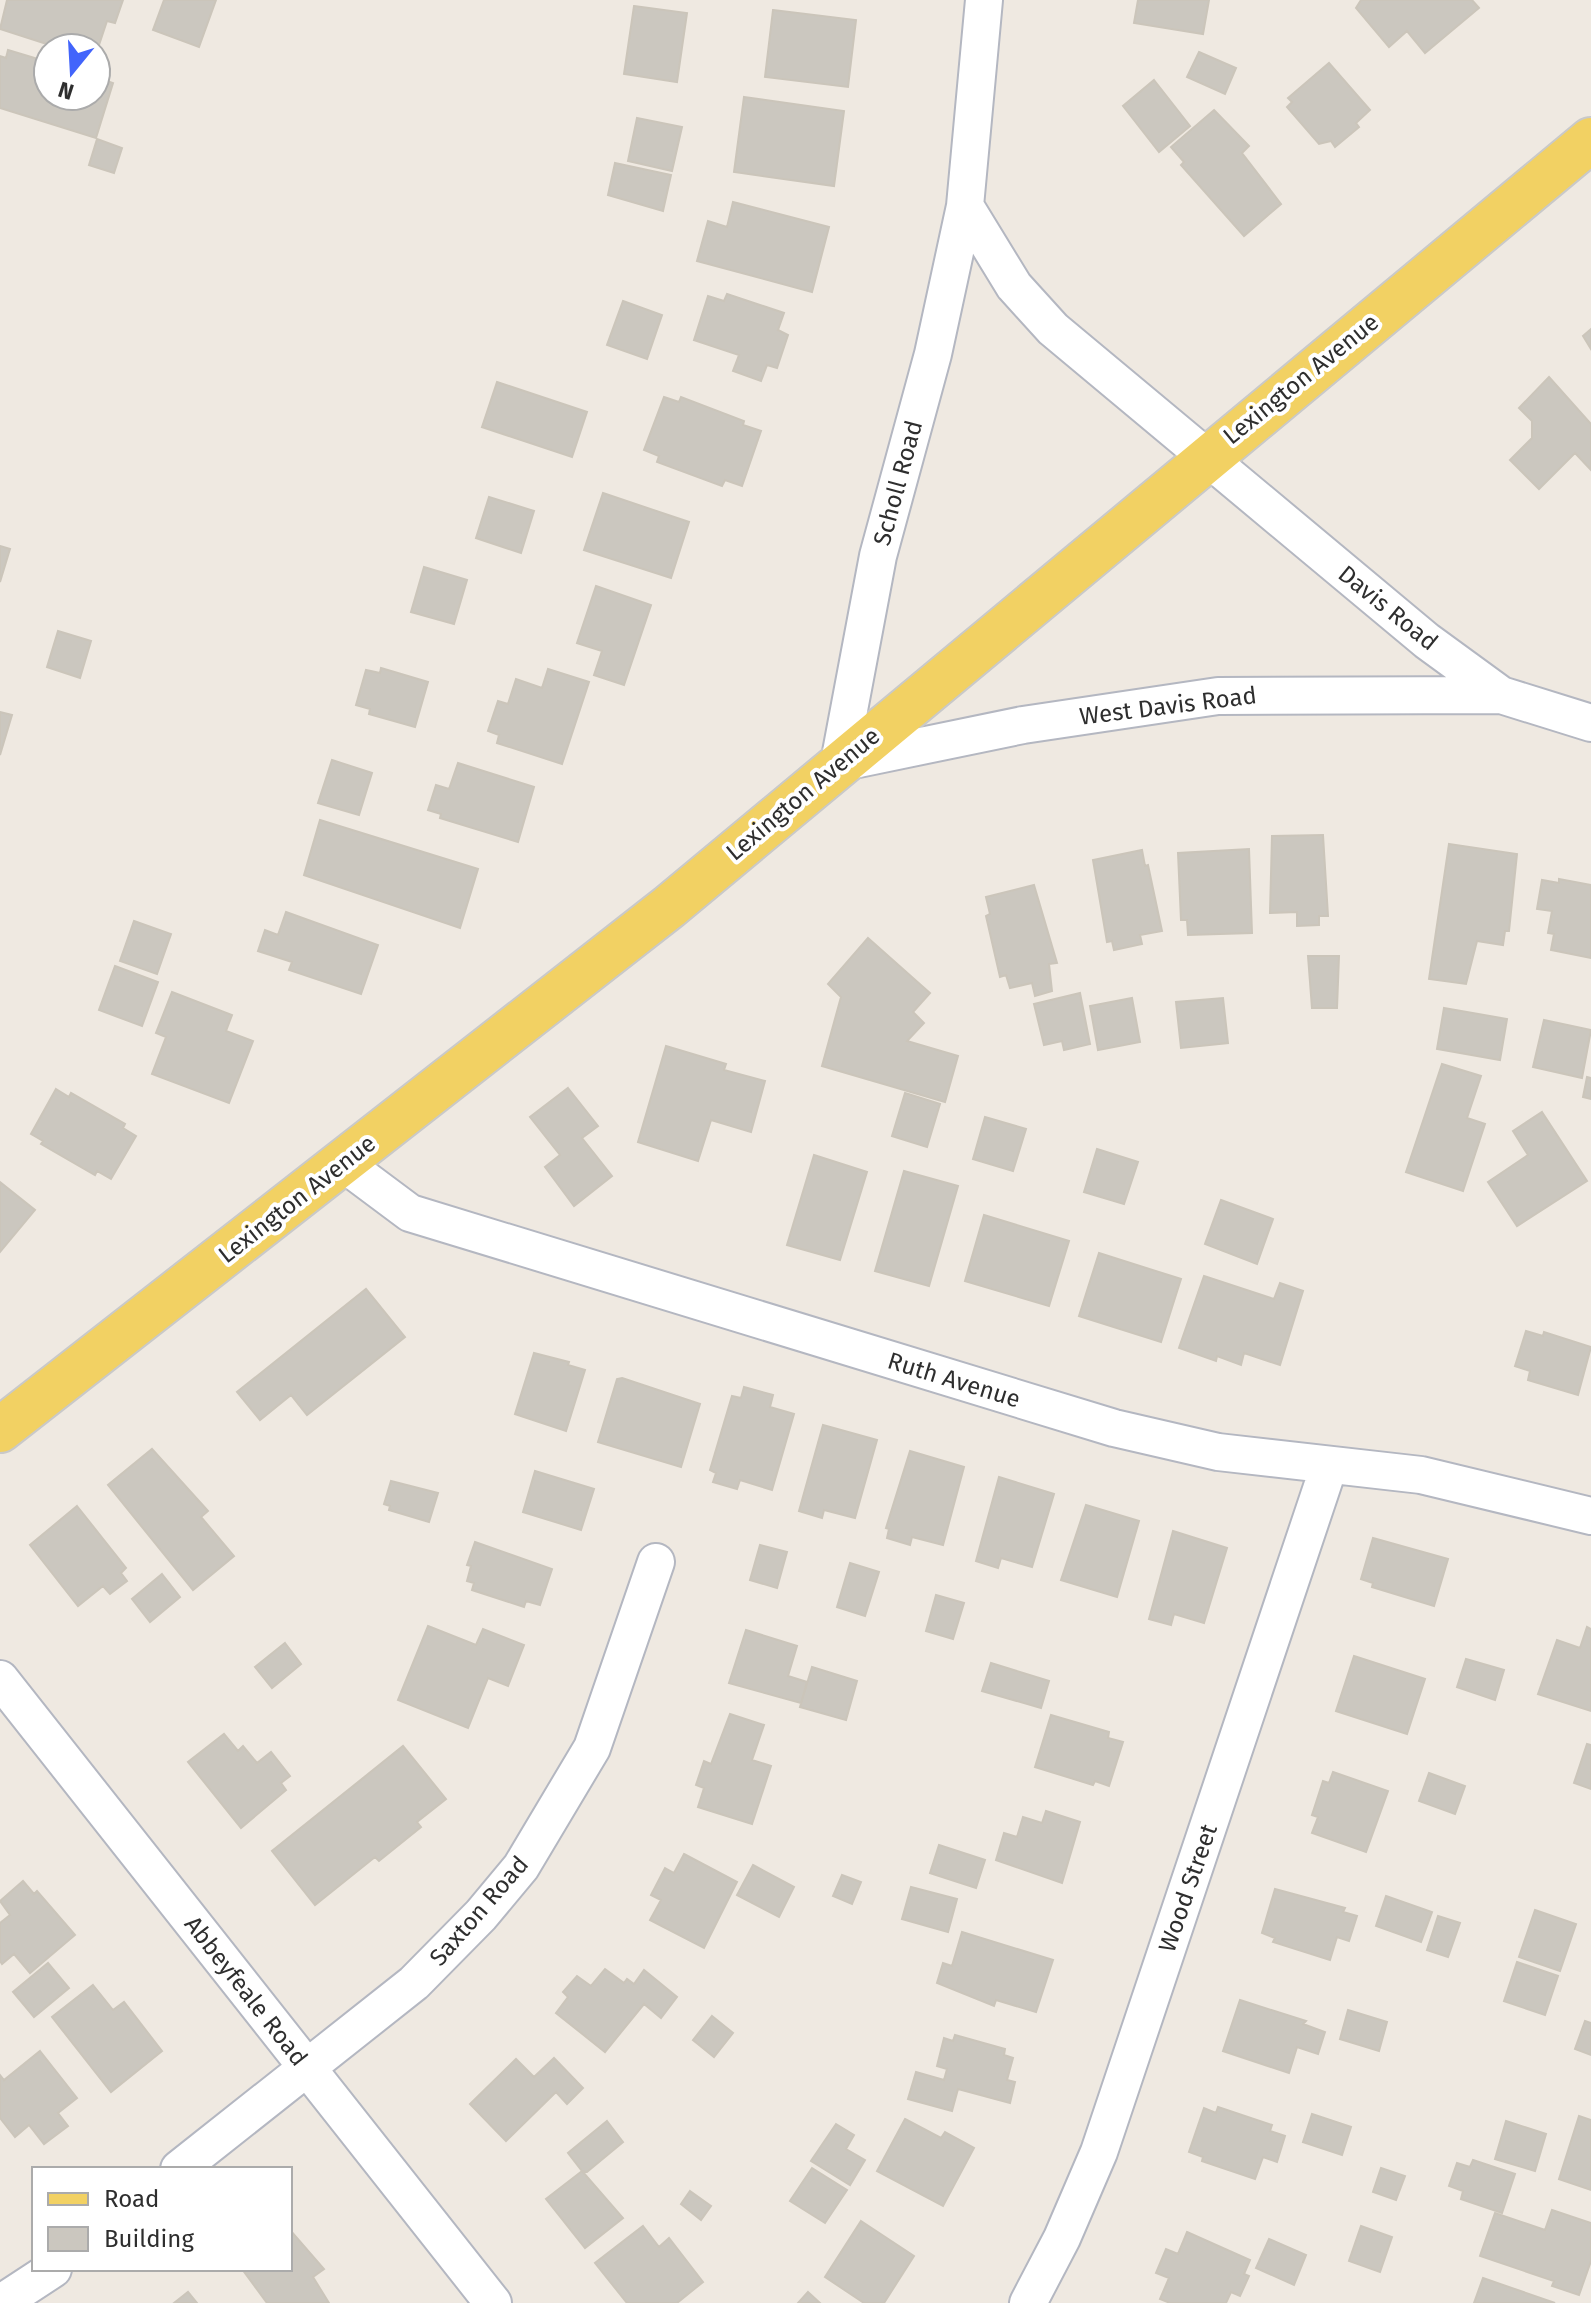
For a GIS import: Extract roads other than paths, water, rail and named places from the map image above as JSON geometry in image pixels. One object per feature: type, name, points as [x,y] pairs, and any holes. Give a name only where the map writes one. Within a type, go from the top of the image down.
[{"type":"main road","name":"Lexington Avenue","points":[[0,1430],[669,907],[1591,140]]},
{"type":"street","name":"Scholl Road","points":[[839,763],[878,556],[933,354],[965,206],[984,0]]},
{"type":"street","points":[[965,206],[1014,286],[1053,329],[1205,458]]},
{"type":"street","name":"Davis Road","points":[[1205,458],[1427,641],[1501,695],[1591,723]]},
{"type":"street","name":"West Davis Road","points":[[839,763],[1023,725],[1218,696],[1501,695]]},
{"type":"street","name":"Ruth Avenue","points":[[343,1163],[410,1213],[1114,1428],[1218,1452],[1421,1475],[1591,1516]]},
{"type":"street","name":"Wood Street","points":[[1028,2303],[1062,2238],[1099,2152],[1329,1466]]},
{"type":"street","name":"Saxton Road","points":[[181,2167],[414,1983],[481,1915],[521,1867],[592,1748],[656,1562]]},
{"type":"street","name":"Abbeyfeale Road","points":[[0,1679],[493,2303]]},
{"type":"street","points":[[1,2303],[50,2271]]}]
